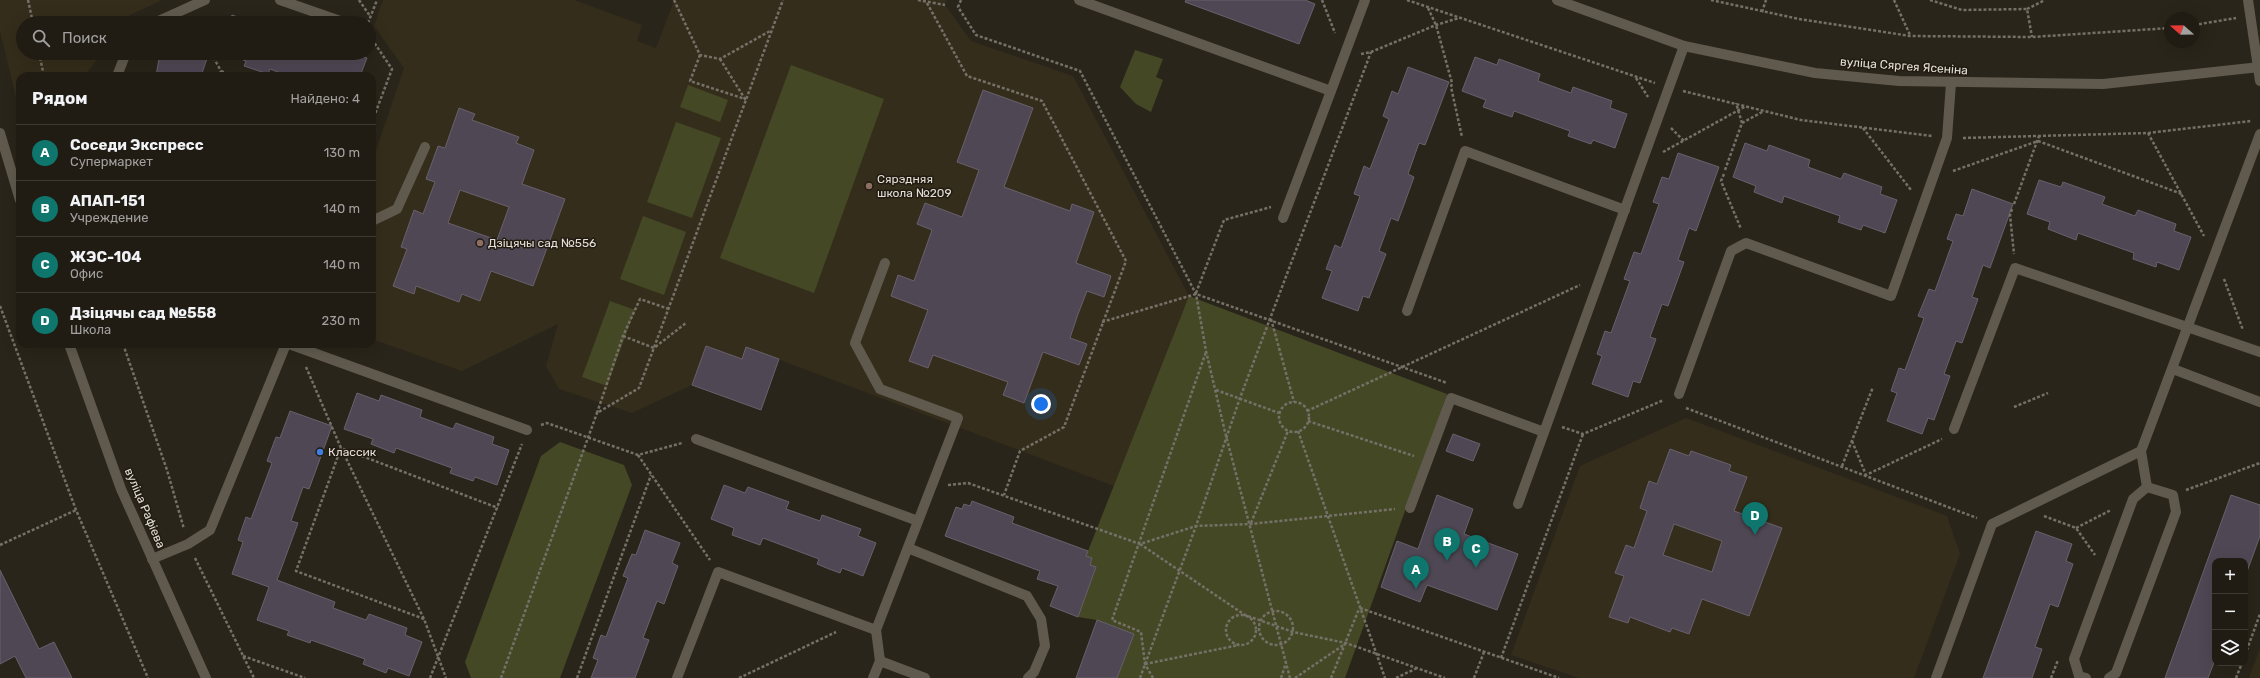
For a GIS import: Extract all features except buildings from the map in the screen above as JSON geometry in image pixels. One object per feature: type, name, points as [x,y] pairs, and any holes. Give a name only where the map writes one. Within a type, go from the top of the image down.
[{"type":"main road","points":[[170,16],[205,0]]},
{"type":"main road","points":[[280,0],[326,16]]},
{"type":"main road","points":[[1079,0],[1331,91]]},
{"type":"main road","points":[[1283,218],[1365,0]]},
{"type":"main road","name":"вуліца Сяргея Ясеніна","points":[[1557,0],[1684,46],[1815,73],[1899,81],[1950,83],[2103,84],[2259,67]]},
{"type":"main road","points":[[2248,0],[2260,81]]},
{"type":"main road","points":[[1518,504],[1684,46]]},
{"type":"main road","points":[[119,72],[123,60]]},
{"type":"main road","points":[[1679,394],[1732,251],[1746,243],[1891,296],[1947,138],[1950,83]]},
{"type":"main road","points":[[0,133],[16,173]]},
{"type":"main road","points":[[2147,486],[2141,451],[2260,134]]},
{"type":"main road","points":[[376,219],[397,209],[425,147]]},
{"type":"main road","points":[[1407,311],[1465,151],[1625,210]]},
{"type":"main road","points":[[873,678],[880,661],[876,630],[958,418],[880,389],[855,343],[885,263]]},
{"type":"main road","points":[[1954,429],[2015,268],[2260,352]]},
{"type":"main road","name":"вуліца Рафіева","points":[[70,348],[122,489],[206,678]]},
{"type":"main road","points":[[152,559],[188,544],[210,530],[284,348]]},
{"type":"main road","points":[[299,348],[527,430]]},
{"type":"main road","points":[[2173,369],[2260,402]]},
{"type":"main road","points":[[1410,508],[1451,398],[1544,432]]},
{"type":"main road","points":[[696,439],[918,521]]},
{"type":"main road","points":[[1936,678],[1992,524],[2141,451]]},
{"type":"main road","points":[[2109,678],[2116,673],[2176,512],[2173,495],[2147,486]]},
{"type":"main road","points":[[2086,678],[2079,676],[2074,659],[2133,499],[2147,486]]},
{"type":"main road","points":[[908,548],[1027,596],[1041,619],[1045,646],[1034,672],[1028,678]]},
{"type":"main road","points":[[677,678],[718,572],[876,630]]},
{"type":"main road","points":[[880,661],[925,678]]},
{"type":"path","points":[[28,0],[31,16]]},
{"type":"path","points":[[359,0],[371,16]]},
{"type":"path","points":[[371,16],[377,0]]},
{"type":"path","points":[[674,0],[700,54],[690,81],[746,99]]},
{"type":"path","points":[[597,413],[639,388],[783,0]]},
{"type":"path","points":[[918,0],[927,3],[945,5]]},
{"type":"path","points":[[961,0],[958,7],[976,35],[1080,71],[1196,294],[1206,351],[1226,436],[1251,524],[1290,678]]},
{"type":"path","points":[[1322,0],[1343,57],[1371,52],[1436,25],[1460,18]]},
{"type":"path","points":[[1407,0],[1669,87],[1801,120],[1947,138],[2148,132],[2253,121]]},
{"type":"path","points":[[1711,0],[1762,12],[1910,36],[2032,37],[2164,28]]},
{"type":"path","points":[[1762,12],[1766,0]]},
{"type":"path","points":[[1894,0],[1910,36]]},
{"type":"path","points":[[1930,0],[1962,10],[2027,9],[2045,0]]},
{"type":"path","points":[[927,3],[966,76],[1042,101],[1126,261],[1064,427],[1020,451],[1004,495]]},
{"type":"path","points":[[1428,8],[1436,25],[1452,83],[1451,87],[1465,151]]},
{"type":"path","points":[[2027,9],[2032,37]]},
{"type":"path","points":[[2200,24],[2251,15]]},
{"type":"path","points":[[700,54],[720,59],[771,31]]},
{"type":"path","points":[[376,45],[392,69],[376,111]]},
{"type":"path","points":[[1140,678],[1196,526],[1240,398],[1371,52]]},
{"type":"path","points":[[720,59],[746,99]]},
{"type":"path","points":[[41,60],[43,72]]},
{"type":"path","points":[[215,60],[221,71]]},
{"type":"path","points":[[1725,170],[1742,123],[1736,103]]},
{"type":"path","points":[[1642,164],[1746,106]]},
{"type":"path","points":[[1742,123],[1764,111]]},
{"type":"path","points":[[1862,127],[1924,206]]},
{"type":"path","points":[[2014,204],[2039,136]]},
{"type":"path","points":[[1933,178],[2038,141],[2182,194]]},
{"type":"path","points":[[1724,174],[1721,181],[1746,243]]},
{"type":"path","points":[[1196,294],[1224,220],[1289,202]]},
{"type":"path","points":[[2012,209],[2010,215],[2015,268]]},
{"type":"path","points":[[1307,411],[1601,275]]},
{"type":"path","points":[[1102,322],[1196,294],[1271,319],[1455,386]]},
{"type":"path","points":[[501,678],[597,413],[623,336],[640,299],[669,309]]},
{"type":"path","points":[[0,306],[76,510],[148,678]]},
{"type":"path","points":[[1271,319],[1294,402]]},
{"type":"path","points":[[654,348],[686,323]]},
{"type":"path","points":[[623,336],[654,348]]},
{"type":"path","points":[[124,348],[166,470],[188,544],[254,678]]},
{"type":"path","points":[[294,348],[424,619],[439,655],[446,678]]},
{"type":"path","points":[[1153,678],[1145,664],[1141,632],[1112,620],[1140,544],[1206,351]]},
{"type":"path","points":[[1842,466],[1873,387]]},
{"type":"path","points":[[1216,390],[1279,413]]},
{"type":"path","points":[[2014,407],[2048,393]]},
{"type":"path","points":[[1547,422],[1583,434],[1662,399],[1669,402]]},
{"type":"path","points":[[1294,402],[1303,406],[1307,411],[1308,421],[1303,429],[1298,431],[1288,431],[1280,422],[1279,413],[1287,404],[1294,402]]},
{"type":"path","points":[[1683,407],[1866,475],[1992,524]]},
{"type":"path","points":[[1308,421],[1428,461]]},
{"type":"path","points":[[430,678],[498,508],[527,430],[547,423],[638,455],[718,572]]},
{"type":"path","points":[[1866,475],[1955,434],[1954,429]]},
{"type":"path","points":[[1251,524],[1288,431]]},
{"type":"path","points":[[1298,431],[1359,608],[1385,678]]},
{"type":"path","points":[[1501,658],[1583,434]]},
{"type":"path","points":[[638,455],[696,439]]},
{"type":"path","points":[[1852,441],[1866,475]]},
{"type":"path","points":[[341,448],[498,508]]},
{"type":"path","points":[[341,448],[296,571],[424,619]]},
{"type":"path","points":[[2173,495],[2260,463]]},
{"type":"path","points":[[577,678],[651,475]]},
{"type":"path","points":[[932,487],[968,483],[1140,544],[1254,621],[1256,636],[1249,643],[1145,664]]},
{"type":"path","points":[[2076,528],[2133,499]]},
{"type":"path","points":[[1140,544],[1196,526],[1251,524],[1410,508]]},
{"type":"path","points":[[2025,509],[2076,528],[2095,555],[2092,562]]},
{"type":"path","points":[[0,545],[76,510]]},
{"type":"path","points":[[1331,678],[1359,608]]},
{"type":"path","points":[[1359,608],[1559,678]]},
{"type":"path","points":[[1274,611],[1282,612],[1291,618],[1293,632],[1286,642],[1281,645],[1270,644],[1262,638],[1258,628],[1267,613],[1274,611]]},
{"type":"path","points":[[2248,647],[2260,614]]},
{"type":"path","points":[[1240,645],[1231,642],[1226,627],[1235,616],[1245,615],[1293,632],[1346,643],[1445,678]]},
{"type":"path","points":[[739,678],[856,623]]},
{"type":"path","points":[[1296,678],[1346,643]]},
{"type":"path","points":[[1474,678],[1484,652]]},
{"type":"path","points":[[243,656],[305,678]]},
{"type":"path","points":[[2051,678],[2059,656]]},
{"type":"path","points":[[1281,678],[1286,663]]},
{"type":"path","points":[[2236,678],[2241,666]]},
{"type":"path","points":[[1396,678],[1417,668]]},
{"type":"shaded area","points":[[0,0],[162,0],[129,16],[16,16],[16,60],[97,60],[87,72],[16,72],[16,97],[0,31]]},
{"type":"shaded area","name":"Сярэдняя школа №209","points":[[383,0],[574,0],[642,25],[637,41],[656,48],[674,1],[678,0],[947,0],[945,5],[971,41],[1073,76],[1189,296],[1114,486],[746,347],[742,359],[706,346],[692,385],[632,413],[559,389],[546,366],[558,324],[462,371],[376,340],[376,150],[404,68],[376,29],[376,20]]},
{"type":"shaded area","points":[[1686,418],[1947,516],[1960,554],[1914,678],[1579,678],[1511,655],[1580,466]]},
{"type":"shaded area","points":[[2260,648],[2260,678],[2249,678]]},
{"type":"green space","points":[[1135,50],[1163,59],[1156,77],[1163,80],[1151,112],[1136,104],[1120,87]]},
{"type":"green space","points":[[791,65],[884,99],[814,293],[720,258]]},
{"type":"green space","points":[[688,85],[728,100],[720,122],[680,107]]},
{"type":"green space","points":[[676,122],[721,138],[692,218],[647,202]]},
{"type":"green space","points":[[643,216],[686,232],[664,295],[620,279]]},
{"type":"green space","points":[[1189,296],[1447,394],[1345,678],[1117,678],[1134,634],[1097,620],[1078,617],[1096,568],[1090,565],[1092,559],[1086,556]]},
{"type":"green space","points":[[610,301],[635,310],[607,386],[582,377]]},
{"type":"green space","points":[[560,442],[624,465],[632,485],[560,678],[471,678],[465,662],[541,456]]},
{"type":"place","name":"Сярэдняя школа №209","points":[[869,186]]},
{"type":"place","name":"Дзіцячы сад №556","points":[[480,243]]},
{"type":"place","name":"Классик","points":[[320,452]]},
{"type":"place","name":"Дзіцячы сад №558","points":[[1755,535]]},
{"type":"place","name":"АПАП-151","points":[[1447,561]]},
{"type":"place","name":"ЖЭС-104","points":[[1476,568]]},
{"type":"place","name":"Соседи Экспресс","points":[[1416,589]]}]
